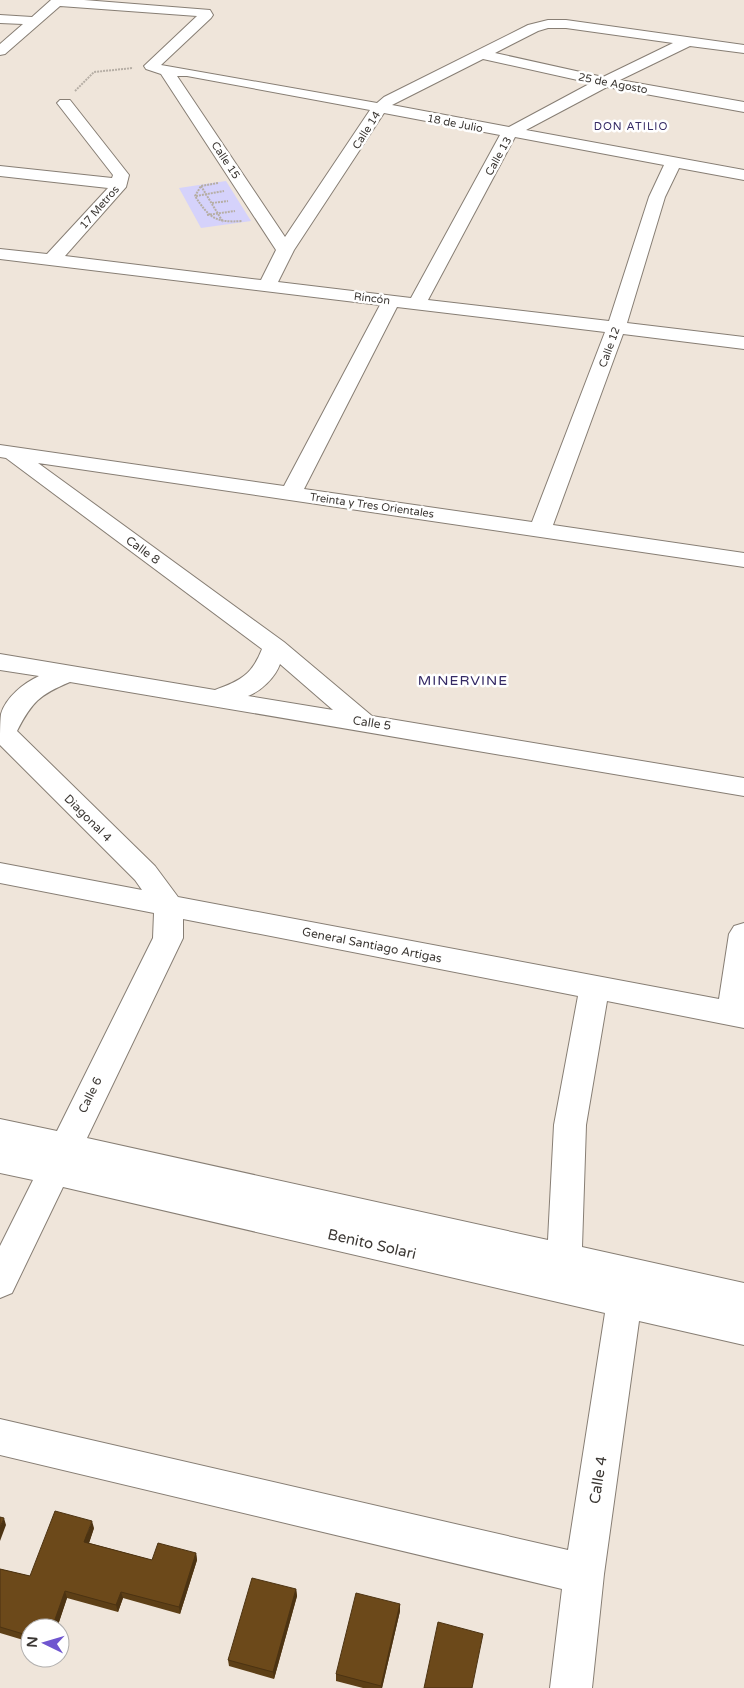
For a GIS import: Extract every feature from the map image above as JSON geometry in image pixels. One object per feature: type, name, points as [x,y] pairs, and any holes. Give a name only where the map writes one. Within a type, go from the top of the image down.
[{"type":"street","points":[[0,51],[58,1],[205,13],[206,15],[159,68]]},
{"type":"street","points":[[0,19],[35,21]]},
{"type":"street","name":"Calle 14","points":[[267,286],[286,250],[374,119],[379,108],[389,100],[533,28],[548,24],[566,24],[690,40]]},
{"type":"street","points":[[690,40],[744,49]]},
{"type":"street","name":"Calle 13","points":[[417,304],[509,133],[690,40]]},
{"type":"street","name":"25 de Agosto","points":[[482,54],[605,82],[744,107]]},
{"type":"street","name":"18 de Julio","points":[[159,68],[744,176]]},
{"type":"street","name":"Calle 15","points":[[159,68],[242,184],[286,250]]},
{"type":"street","name":"17 Metros","points":[[52,260],[120,184],[121,175],[65,104]]},
{"type":"street","name":"Calle 12","points":[[540,530],[616,329],[657,197],[674,162]]},
{"type":"street","points":[[0,171],[120,184]]},
{"type":"street","name":"Rincón","points":[[0,254],[744,343]]},
{"type":"street","points":[[291,494],[391,301]]},
{"type":"street","name":"Treinta y Tres Orientales","points":[[5,452],[744,560]]},
{"type":"street","name":"Calle 8","points":[[5,452],[275,647],[362,721]]},
{"type":"street","points":[[216,698],[247,687],[266,670],[275,647]]},
{"type":"street","name":"Calle 5","points":[[0,662],[362,721],[744,787]]},
{"type":"street","name":"Diagonal 4","points":[[69,674],[41,685],[19,703],[2,731],[145,873],[169,906]]},
{"type":"street","name":"General Santiago Artigas","points":[[0,873],[738,1015]]},
{"type":"street","name":"Calle 6","points":[[0,1282],[168,938],[169,906]]},
{"type":"street","points":[[738,1015],[744,934]]},
{"type":"street","points":[[564,1258],[570,1125],[595,987]]},
{"type":"street","name":"Benito Solari","points":[[0,1132],[59,1159],[627,1287],[744,1299]]},
{"type":"street","name":"Benito Solari","points":[[0,1159],[59,1159],[564,1258],[627,1287],[744,1329]]},
{"type":"street","name":"Calle 4","points":[[571,1688],[584,1574],[627,1287]]},
{"type":"street","points":[[0,1437],[584,1574]]},
{"type":"path","points":[[65,104],[66,99],[94,72],[159,68]]},
{"type":"path","points":[[201,186],[242,184]]},
{"type":"path","points":[[195,196],[242,184]]},
{"type":"path","points":[[201,186],[224,223]]},
{"type":"path","points":[[195,196],[201,186]]},
{"type":"path","points":[[195,196],[206,215],[224,223],[261,213]]},
{"type":"path","points":[[206,215],[261,213]]},
{"type":"shaded area","points":[[226,181],[251,221],[201,228],[179,188]]},
{"type":"building","points":[[55,1511],[92,1521],[84,1542],[152,1560],[158,1543],[196,1553],[179,1607],[121,1592],[116,1605],[65,1591],[56,1618],[20,1618],[20,1633],[0,1627],[0,1569],[30,1576]]},
{"type":"building","points":[[0,1517],[4,1518],[0,1527]]},
{"type":"building","points":[[252,1578],[296,1589],[273,1672],[228,1660]]},
{"type":"building","points":[[356,1593],[400,1604],[381,1686],[336,1674]]},
{"type":"building","points":[[438,1622],[483,1634],[472,1688],[424,1688]]},
{"type":"district","name":"DON ATILIO","points":[[631,126]]},
{"type":"district","name":"MINERVINE","points":[[463,680]]}]
